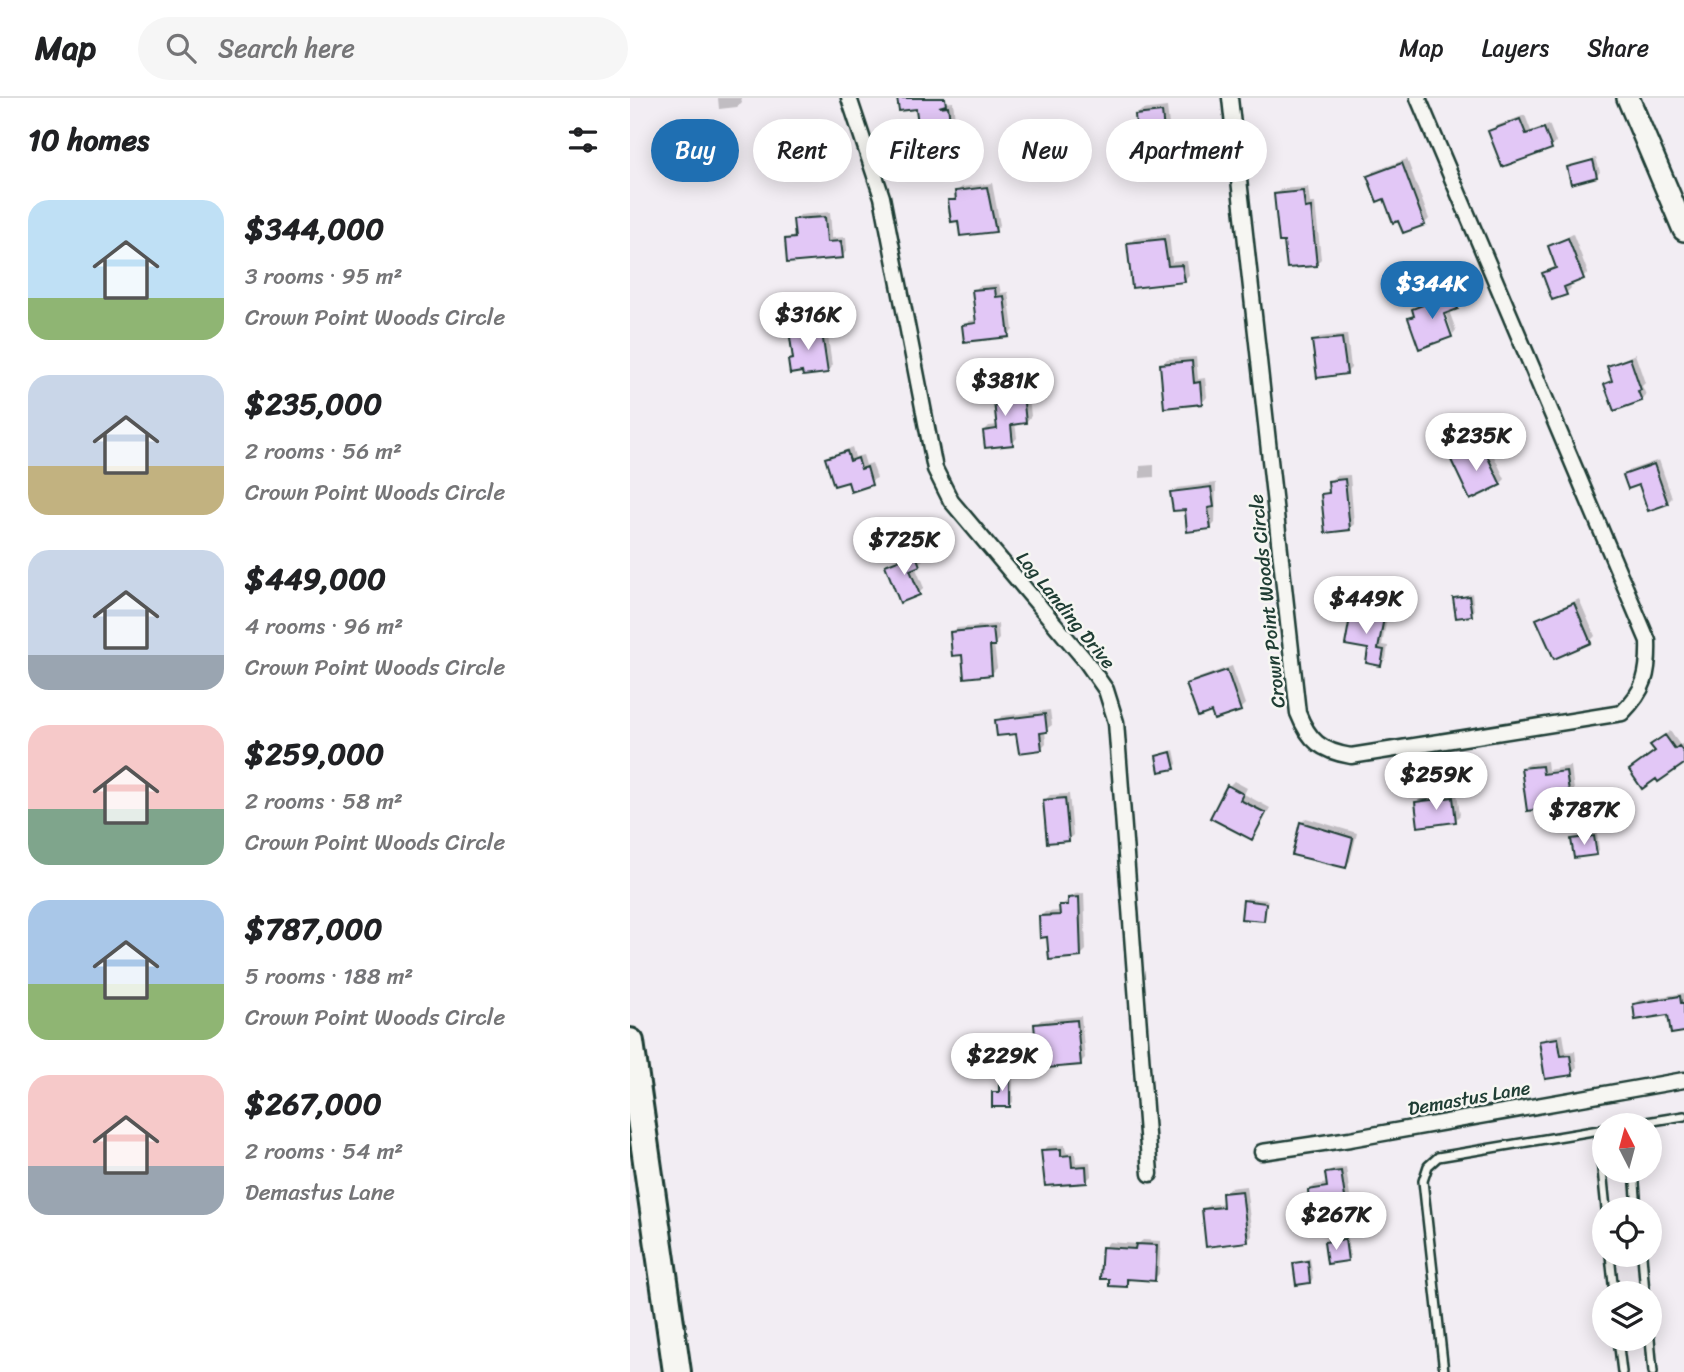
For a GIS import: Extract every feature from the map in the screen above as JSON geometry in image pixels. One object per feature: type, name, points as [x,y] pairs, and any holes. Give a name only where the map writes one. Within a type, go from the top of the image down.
[{"type":"highway","points":[[630,1042],[677,1372]]},
{"type":"main road","points":[[1628,98],[1684,230]]},
{"type":"street","name":"Log Landing Drive","points":[[849,98],[882,197],[935,469],[951,500],[1085,660],[1106,690],[1116,722],[1150,1174]]},
{"type":"street","name":"Crown Point Woods Circle","points":[[1230,98],[1298,713],[1308,737],[1329,753],[1351,756],[1622,713],[1638,697],[1649,668],[1648,641],[1418,98]]},
{"type":"street","name":"Demastus Lane","points":[[1262,1152],[1684,1080]]},
{"type":"lane","points":[[1662,1120],[1684,1116]]},
{"type":"lane","points":[[1444,1372],[1423,1181],[1427,1166],[1438,1157],[1592,1131]]},
{"type":"lane","points":[[1620,1351],[1622,1372]]},
{"type":"lane","points":[[1651,1351],[1653,1372]]},
{"type":"building","points":[[897,98],[945,98],[946,105],[939,107],[948,106],[950,119],[917,119],[916,109],[899,111]]},
{"type":"building","points":[[1162,112],[1163,119],[1135,119],[1135,115]]},
{"type":"building","points":[[1520,119],[1526,134],[1544,128],[1552,149],[1502,167],[1488,131]]},
{"type":"building","points":[[1593,160],[1597,177],[1571,184],[1567,167]]},
{"type":"building","points":[[1402,163],[1425,225],[1403,233],[1398,221],[1393,223],[1384,199],[1377,202],[1367,176]]},
{"type":"building","points":[[987,187],[996,232],[960,236],[958,221],[951,222],[948,200],[956,200],[955,191]]},
{"type":"building","points":[[1303,191],[1305,208],[1311,207],[1317,266],[1287,268],[1284,242],[1279,242],[1274,194]]},
{"type":"building","points":[[825,217],[827,242],[841,241],[843,258],[787,263],[785,239],[795,238],[793,219]]},
{"type":"building","points":[[1568,238],[1584,279],[1564,287],[1567,295],[1552,300],[1542,273],[1556,268],[1548,246]]},
{"type":"building","points":[[1164,239],[1168,266],[1182,265],[1185,282],[1132,288],[1127,243]]},
{"type":"building","points":[[995,288],[996,297],[1004,296],[1009,337],[964,342],[962,325],[976,323],[972,290]]},
{"type":"building","points":[[1452,294],[1458,309],[1444,314],[1452,337],[1419,349],[1408,318],[1414,316],[1412,309]]},
{"type":"building","points":[[821,326],[828,373],[803,376],[802,372],[790,374],[788,360],[793,359],[789,330]]},
{"type":"building","points":[[1342,338],[1347,374],[1317,378],[1312,341]]},
{"type":"building","points":[[1630,358],[1642,401],[1614,411],[1604,384],[1612,381],[1607,366]]},
{"type":"building","points":[[1192,361],[1194,383],[1200,382],[1202,404],[1164,408],[1160,364]]},
{"type":"building","points":[[1014,390],[1015,395],[1023,394],[1026,423],[1011,425],[1013,445],[985,448],[983,431],[997,429],[993,392]]},
{"type":"building","points":[[1482,445],[1501,485],[1470,500],[1451,460]]},
{"type":"building","points":[[847,451],[850,461],[858,458],[861,469],[867,467],[872,485],[851,492],[848,482],[834,486],[825,458]]},
{"type":"building","points":[[1654,464],[1668,504],[1648,511],[1639,485],[1628,489],[1623,475]]},
{"type":"building","points":[[1345,479],[1350,530],[1325,533],[1321,494],[1329,493],[1328,481]]},
{"type":"building","points":[[1211,487],[1214,507],[1208,508],[1211,529],[1187,532],[1185,510],[1173,511],[1170,492]]},
{"type":"building","points":[[915,553],[920,566],[910,570],[920,595],[900,603],[885,565]]},
{"type":"building","points":[[1469,596],[1472,616],[1456,618],[1453,598]]},
{"type":"building","points":[[1574,603],[1591,643],[1554,659],[1536,619]]},
{"type":"building","points":[[1351,612],[1384,618],[1378,649],[1384,650],[1381,666],[1366,663],[1368,649],[1345,645]]},
{"type":"building","points":[[993,628],[995,646],[990,646],[992,675],[964,678],[962,655],[952,656],[950,632]]},
{"type":"building","points":[[1227,670],[1241,711],[1214,720],[1211,712],[1198,717],[1186,684]]},
{"type":"building","points":[[1045,714],[1047,732],[1040,733],[1042,750],[1019,753],[1016,734],[997,736],[995,720]]},
{"type":"building","points":[[1665,735],[1675,749],[1679,746],[1684,753],[1684,764],[1658,782],[1656,779],[1642,789],[1629,770],[1655,751],[1650,745]]},
{"type":"building","points":[[1171,752],[1175,769],[1159,772],[1156,756]]},
{"type":"building","points":[[1542,766],[1543,774],[1566,771],[1571,805],[1527,811],[1521,768]]},
{"type":"building","points":[[1227,785],[1243,794],[1240,800],[1266,813],[1252,840],[1210,818]]},
{"type":"building","points":[[1453,797],[1456,822],[1418,827],[1415,802]]},
{"type":"building","points":[[1065,798],[1069,841],[1047,843],[1043,800]]},
{"type":"building","points":[[1300,822],[1353,838],[1346,868],[1292,855]]},
{"type":"building","points":[[1594,836],[1597,855],[1574,858],[1571,839]]},
{"type":"building","points":[[1079,897],[1081,957],[1049,960],[1047,937],[1040,938],[1039,916],[1060,915],[1059,905],[1068,905],[1068,898]]},
{"type":"building","points":[[1243,900],[1266,903],[1264,921],[1241,919]]},
{"type":"building","points":[[1680,996],[1681,1003],[1684,1003],[1684,1032],[1671,1034],[1668,1015],[1635,1020],[1633,1004]]},
{"type":"building","points":[[1077,1020],[1081,1065],[1047,1068],[1045,1045],[1036,1046],[1034,1024]]},
{"type":"building","points":[[1558,1038],[1561,1056],[1570,1055],[1573,1075],[1545,1079],[1539,1041]]},
{"type":"building","points":[[999,1074],[1010,1074],[1010,1107],[992,1107],[992,1092],[999,1092]]},
{"type":"building","points":[[1061,1149],[1061,1156],[1071,1155],[1072,1167],[1086,1166],[1087,1183],[1045,1186],[1041,1150]]},
{"type":"building","points":[[1341,1171],[1346,1204],[1324,1207],[1327,1230],[1311,1232],[1308,1190],[1327,1187],[1325,1173]]},
{"type":"building","points":[[1242,1191],[1248,1242],[1206,1247],[1202,1209],[1223,1207],[1222,1193]]},
{"type":"building","points":[[1345,1239],[1348,1261],[1327,1264],[1324,1242]]},
{"type":"building","points":[[1136,1244],[1157,1245],[1155,1281],[1127,1279],[1127,1287],[1109,1286],[1109,1279],[1100,1279],[1102,1247],[1135,1249]]},
{"type":"building","points":[[1308,1261],[1310,1283],[1296,1285],[1293,1263]]}]
